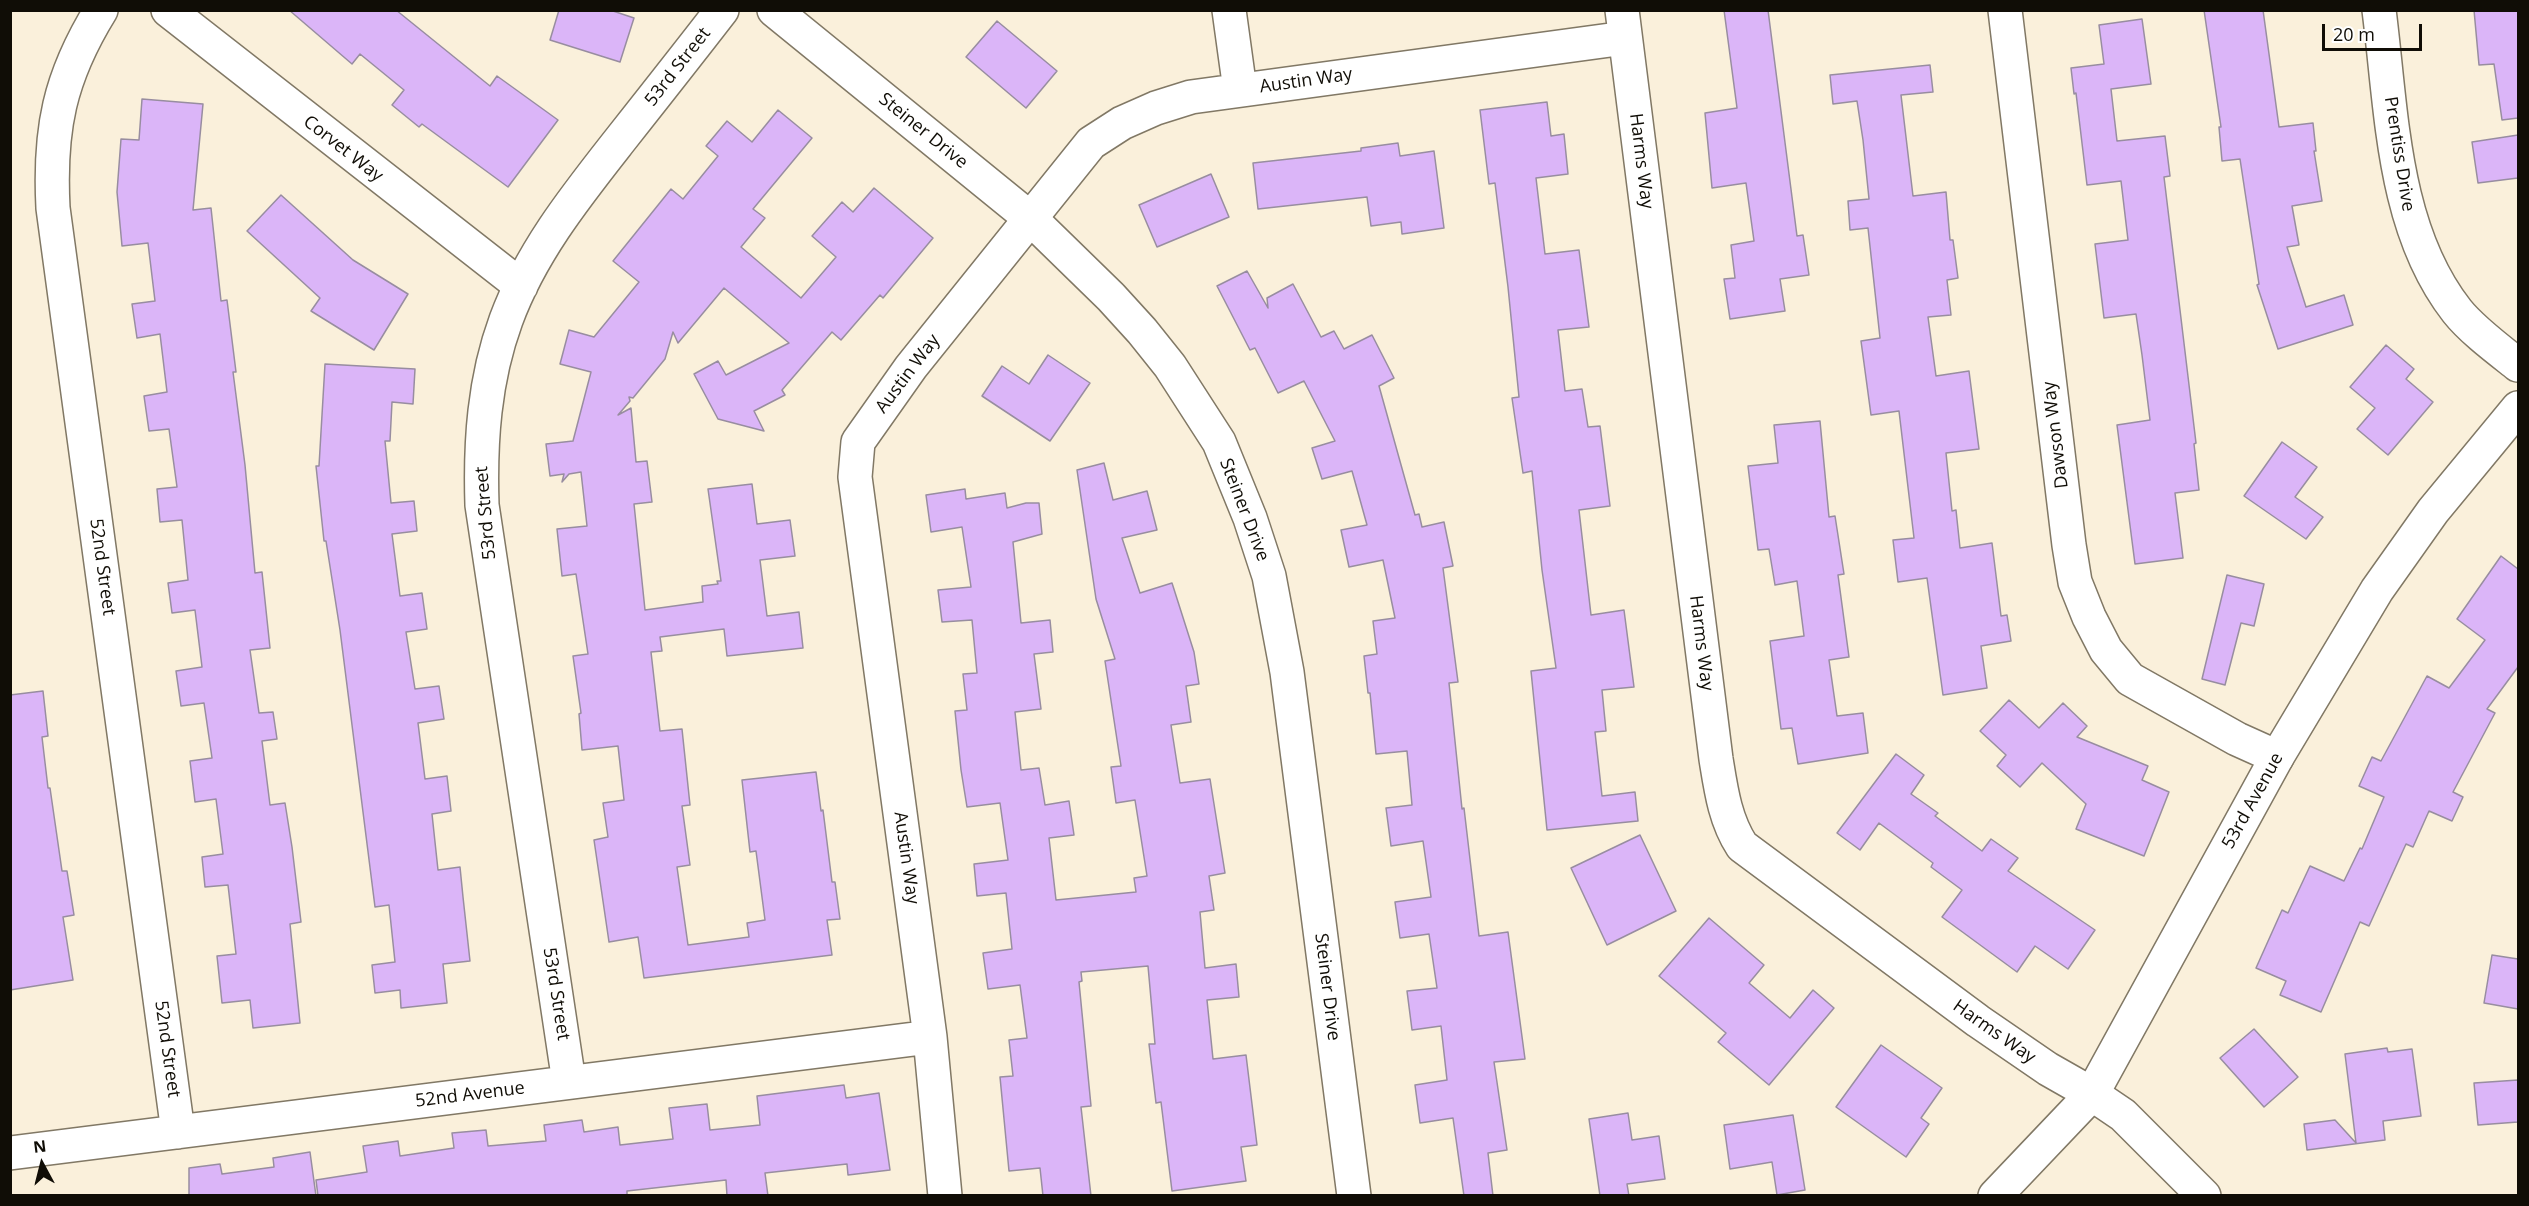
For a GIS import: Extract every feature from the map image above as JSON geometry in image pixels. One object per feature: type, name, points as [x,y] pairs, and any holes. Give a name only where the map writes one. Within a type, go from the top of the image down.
[{"type":"street","name":"52nd Street","points":[[101,10],[80,47],[59,102],[53,148],[53,208],[178,1132]]},
{"type":"street","name":"Corvet Way","points":[[168,10],[520,286]]},
{"type":"street","name":"53rd Street","points":[[569,1082],[482,505],[481,458],[487,392],[506,320],[537,251],[580,190],[722,10]]},
{"type":"street","name":"Steiner Drive","points":[[774,10],[1031,219],[1111,297],[1170,366],[1219,442],[1250,518],[1269,576],[1287,672],[1354,1196]]},
{"type":"street","points":[[1229,10],[1240,90]]},
{"type":"street","name":"Dawson Way","points":[[2005,10],[2075,582],[2106,650],[2130,679],[2237,739],[2277,757]]},
{"type":"street","name":"Prentiss Drive","points":[[2379,10],[2401,182],[2408,217],[2421,251],[2438,283],[2458,313],[2518,365]]},
{"type":"street","name":"Austin Way","points":[[945,1196],[930,1037],[855,477],[858,442],[911,367],[1084,150],[1122,123],[1191,97],[1624,24]]},
{"type":"street","name":"Harms Way","points":[[1624,24],[1716,759],[1723,801],[1732,831],[1742,846],[1977,1021],[2048,1069],[2123,1115],[2204,1196]]},
{"type":"street","name":"53rd Avenue","points":[[1995,1196],[2092,1094],[2277,757],[2377,590],[2433,511],[2518,408]]},
{"type":"street","name":"52nd Avenue","points":[[10,1153],[930,1037]]},
{"type":"building","points":[[289,10],[396,10],[490,86],[497,76],[558,120],[508,187],[422,124],[419,127],[392,105],[404,90],[360,54],[352,64]]},
{"type":"building","points":[[559,10],[610,10],[634,18],[620,62],[550,40]]},
{"type":"building","points":[[1724,10],[1768,10],[1797,236],[1803,235],[1809,275],[1780,279],[1785,311],[1730,319],[1724,279],[1735,278],[1731,245],[1754,241],[1746,183],[1712,188],[1705,113],[1737,108]]},
{"type":"building","points":[[2204,10],[2263,10],[2279,127],[2313,123],[2316,151],[2314,151],[2322,201],[2292,206],[2299,245],[2287,247],[2306,307],[2344,295],[2353,325],[2278,349],[2257,285],[2259,284],[2240,159],[2222,161],[2219,127],[2221,127]]},
{"type":"building","points":[[2474,10],[2518,10],[2518,118],[2502,120],[2494,64],[2479,65]]},
{"type":"building","points":[[2142,19],[2151,84],[2111,89],[2117,141],[2165,136],[2170,176],[2164,177],[2196,443],[2194,444],[2199,490],[2175,493],[2183,558],[2135,564],[2117,425],[2150,420],[2142,355],[2136,314],[2104,318],[2095,244],[2128,240],[2121,181],[2087,185],[2071,68],[2104,64],[2099,25]]},
{"type":"building","points":[[997,21],[1057,71],[1026,108],[966,57]]},
{"type":"building","points":[[1930,65],[1933,92],[1901,95],[1913,196],[1946,192],[1950,240],[1953,240],[1958,278],[1947,280],[1951,315],[1928,317],[1936,376],[1969,371],[1979,449],[1946,453],[1952,511],[1956,510],[1960,548],[1992,543],[2001,616],[2007,615],[2011,641],[1981,646],[1987,688],[1943,695],[1927,578],[1898,582],[1893,540],[1914,538],[1899,411],[1871,415],[1861,341],[1880,338],[1868,228],[1850,230],[1848,201],[1869,199],[1863,140],[1857,101],[1833,104],[1830,75]]},
{"type":"building","points":[[142,99],[203,104],[193,210],[211,208],[221,301],[227,300],[255,573],[262,572],[270,648],[250,650],[259,713],[273,712],[277,739],[262,741],[270,805],[285,803],[292,847],[301,922],[290,924],[300,1023],[253,1028],[250,1000],[222,1003],[217,956],[236,954],[228,885],[205,887],[202,857],[223,854],[216,799],[195,802],[190,761],[212,758],[204,703],[181,706],[176,671],[202,667],[195,610],[172,613],[168,583],[188,580],[182,520],[160,522],[157,489],[177,487],[169,429],[149,431],[144,396],[167,392],[160,334],[137,338],[132,304],[155,301],[148,243],[122,246],[117,192],[121,139],[139,140]]},
{"type":"building","points":[[1547,102],[1551,136],[1564,134],[1568,174],[1536,178],[1545,254],[1579,250],[1589,327],[1558,330],[1565,391],[1582,389],[1588,427],[1600,426],[1610,506],[1579,510],[1591,615],[1624,610],[1634,687],[1602,690],[1606,731],[1595,732],[1602,796],[1635,792],[1638,821],[1547,830],[1531,671],[1556,668],[1542,570],[1532,471],[1523,473],[1512,398],[1519,397],[1508,287],[1495,183],[1489,184],[1480,110]]},
{"type":"building","points":[[778,110],[812,138],[753,209],[765,218],[741,247],[801,298],[836,257],[812,236],[842,202],[853,212],[874,188],[933,238],[883,298],[880,295],[841,340],[832,332],[782,390],[785,395],[754,411],[764,431],[718,419],[694,374],[718,361],[726,375],[789,343],[724,288],[678,343],[673,332],[665,359],[633,398],[629,397],[630,401],[618,415],[631,408],[636,462],[647,461],[652,502],[634,504],[645,610],[703,602],[702,586],[718,584],[717,581],[721,581],[708,489],[752,484],[757,524],[790,520],[795,556],[760,560],[767,616],[799,612],[803,648],[727,656],[724,629],[660,637],[662,651],[651,652],[660,731],[682,729],[690,805],[682,806],[690,865],[677,867],[688,945],[749,937],[747,923],[765,920],[756,851],[750,852],[742,780],[816,772],[832,882],[835,882],[840,919],[827,920],[832,955],[644,978],[638,937],[609,942],[594,840],[608,837],[603,803],[624,800],[618,746],[582,750],[579,714],[581,713],[573,656],[588,654],[576,574],[562,576],[557,529],[587,526],[581,472],[569,474],[562,482],[564,474],[550,476],[546,444],[573,441],[591,372],[560,364],[569,330],[594,337],[639,282],[613,261],[671,189],[683,199],[718,156],[706,146],[727,121],[752,142]]},
{"type":"building","points":[[2518,135],[2518,178],[2478,183],[2472,142]]},
{"type":"building","points":[[1398,143],[1400,156],[1434,151],[1444,228],[1402,234],[1401,222],[1371,226],[1367,197],[1258,209],[1253,163],[1361,151],[1361,148]]},
{"type":"building","points":[[1211,174],[1229,217],[1157,247],[1139,205]]},
{"type":"building","points":[[281,195],[353,260],[408,294],[374,350],[311,311],[320,298],[247,231]]},
{"type":"building","points":[[1247,271],[1268,308],[1267,298],[1293,284],[1321,337],[1334,331],[1344,349],[1372,335],[1394,378],[1379,386],[1415,515],[1419,514],[1422,527],[1444,522],[1453,566],[1443,568],[1458,682],[1449,683],[1462,809],[1464,808],[1479,936],[1508,932],[1525,1059],[1494,1062],[1507,1150],[1488,1153],[1493,1196],[1464,1196],[1453,1118],[1420,1123],[1415,1085],[1447,1080],[1441,1026],[1412,1030],[1407,991],[1437,988],[1429,934],[1400,938],[1395,902],[1431,897],[1423,841],[1391,846],[1386,808],[1412,805],[1407,751],[1376,754],[1370,693],[1368,693],[1364,656],[1377,654],[1373,621],[1395,618],[1383,560],[1349,567],[1341,530],[1367,525],[1352,471],[1322,479],[1312,448],[1335,441],[1304,381],[1278,393],[1255,348],[1250,350],[1217,286]]},
{"type":"building","points":[[2386,345],[2414,369],[2406,379],[2433,402],[2388,455],[2357,429],[2375,408],[2350,387]]},
{"type":"building","points":[[1048,355],[1090,383],[1050,441],[982,396],[1002,366],[1029,384]]},
{"type":"building","points":[[325,364],[415,369],[413,404],[392,402],[390,441],[385,441],[391,503],[414,501],[417,531],[392,534],[400,596],[422,593],[427,629],[406,632],[415,689],[439,686],[444,719],[418,723],[425,779],[447,776],[451,811],[432,814],[438,870],[460,867],[470,961],[443,964],[447,1003],[401,1008],[400,990],[375,993],[372,965],[395,962],[389,905],[375,907],[340,630],[326,541],[324,541],[316,466],[319,466]]},
{"type":"building","points":[[1820,421],[1829,517],[1835,516],[1844,574],[1838,575],[1849,657],[1829,660],[1837,716],[1863,713],[1868,753],[1798,764],[1792,728],[1781,729],[1770,641],[1804,636],[1797,581],[1775,585],[1769,549],[1758,550],[1748,466],[1778,463],[1774,425]]},
{"type":"building","points":[[2282,442],[2317,467],[2295,497],[2323,517],[2306,539],[2244,496]]},
{"type":"building","points":[[1104,463],[1113,500],[1147,491],[1157,530],[1122,538],[1140,593],[1172,583],[1194,652],[1199,684],[1186,686],[1191,722],[1171,725],[1180,783],[1210,779],[1225,873],[1209,876],[1214,910],[1200,912],[1205,968],[1236,964],[1239,997],[1207,1000],[1213,1059],[1246,1055],[1257,1145],[1241,1147],[1246,1181],[1172,1191],[1161,1102],[1156,1103],[1149,1044],[1155,1044],[1148,966],[1081,972],[1082,981],[1079,982],[1091,1106],[1081,1107],[1091,1196],[1043,1196],[1040,1168],[1009,1171],[1000,1077],[1013,1076],[1009,1040],[1027,1038],[1020,985],[988,989],[983,953],[1012,949],[1006,893],[977,896],[974,864],[1008,860],[1000,803],[967,807],[955,711],[967,710],[963,674],[977,673],[972,620],[942,622],[938,590],[971,587],[962,527],[931,532],[926,495],[965,489],[966,499],[1005,493],[1007,508],[1026,503],[1039,503],[1042,534],[1013,542],[1021,623],[1050,620],[1053,652],[1034,654],[1041,709],[1015,712],[1021,770],[1039,768],[1045,805],[1069,801],[1074,835],[1049,838],[1056,900],[1136,892],[1134,878],[1147,876],[1135,800],[1116,803],[1111,767],[1121,766],[1105,661],[1115,659],[1096,599],[1077,470]]},
{"type":"building","points":[[2501,556],[2518,569],[2518,667],[2487,709],[2495,713],[2453,792],[2463,797],[2452,821],[2429,811],[2413,847],[2406,844],[2369,926],[2360,922],[2321,1012],[2280,995],[2286,981],[2256,968],[2282,910],[2288,913],[2310,866],[2344,881],[2360,848],[2362,849],[2384,797],[2359,786],[2372,757],[2381,761],[2427,676],[2449,688],[2485,640],[2457,619]]},
{"type":"building","points":[[2227,575],[2264,584],[2254,626],[2241,623],[2225,685],[2202,679]]},
{"type":"building","points":[[43,691],[48,736],[42,737],[48,788],[50,788],[62,871],[67,871],[74,915],[63,917],[73,980],[10,990],[10,695]]},
{"type":"building","points":[[2009,700],[2039,728],[2063,703],[2087,726],[2077,737],[2148,766],[2142,780],[2169,792],[2144,856],[2076,829],[2086,804],[2042,763],[2020,787],[1997,766],[2006,755],[1980,731]]},
{"type":"building","points":[[1896,754],[1924,775],[1911,794],[1938,813],[1935,816],[1982,851],[1991,839],[2018,858],[2008,871],[2095,930],[2068,969],[2035,946],[2017,972],[1942,917],[1962,890],[1931,867],[1933,863],[1879,823],[1860,850],[1837,833]]},
{"type":"building","points":[[1640,835],[1676,911],[1607,945],[1571,868]]},
{"type":"building","points":[[1709,918],[1764,965],[1749,983],[1790,1018],[1813,990],[1834,1008],[1769,1085],[1718,1042],[1726,1033],[1659,976]]},
{"type":"building","points":[[2492,955],[2518,959],[2518,1009],[2484,1003]]},
{"type":"building","points":[[2254,1029],[2298,1077],[2264,1107],[2220,1058]]},
{"type":"building","points":[[1881,1045],[1942,1088],[1921,1118],[1929,1124],[1906,1157],[1836,1107]]},
{"type":"building","points":[[2387,1048],[2388,1052],[2412,1049],[2421,1116],[2383,1121],[2385,1140],[2307,1150],[2304,1124],[2335,1120],[2356,1143],[2345,1054]]},
{"type":"building","points":[[2518,1080],[2518,1122],[2478,1125],[2474,1083]]},
{"type":"building","points":[[844,1085],[846,1098],[879,1093],[890,1170],[848,1175],[847,1164],[765,1173],[768,1196],[727,1196],[726,1180],[627,1191],[627,1196],[318,1196],[316,1180],[367,1172],[363,1146],[398,1141],[400,1156],[454,1148],[452,1133],[486,1130],[488,1146],[546,1141],[544,1125],[582,1120],[584,1132],[618,1127],[620,1145],[673,1139],[669,1108],[707,1104],[710,1130],[760,1125],[757,1096]]},
{"type":"building","points":[[1628,1113],[1632,1140],[1659,1136],[1665,1179],[1627,1184],[1629,1196],[1600,1196],[1589,1119]]},
{"type":"building","points":[[1793,1115],[1805,1190],[1777,1195],[1772,1162],[1730,1169],[1724,1125]]},
{"type":"building","points":[[310,1152],[316,1196],[189,1196],[189,1168],[220,1164],[222,1174],[274,1167],[273,1158]]}]
